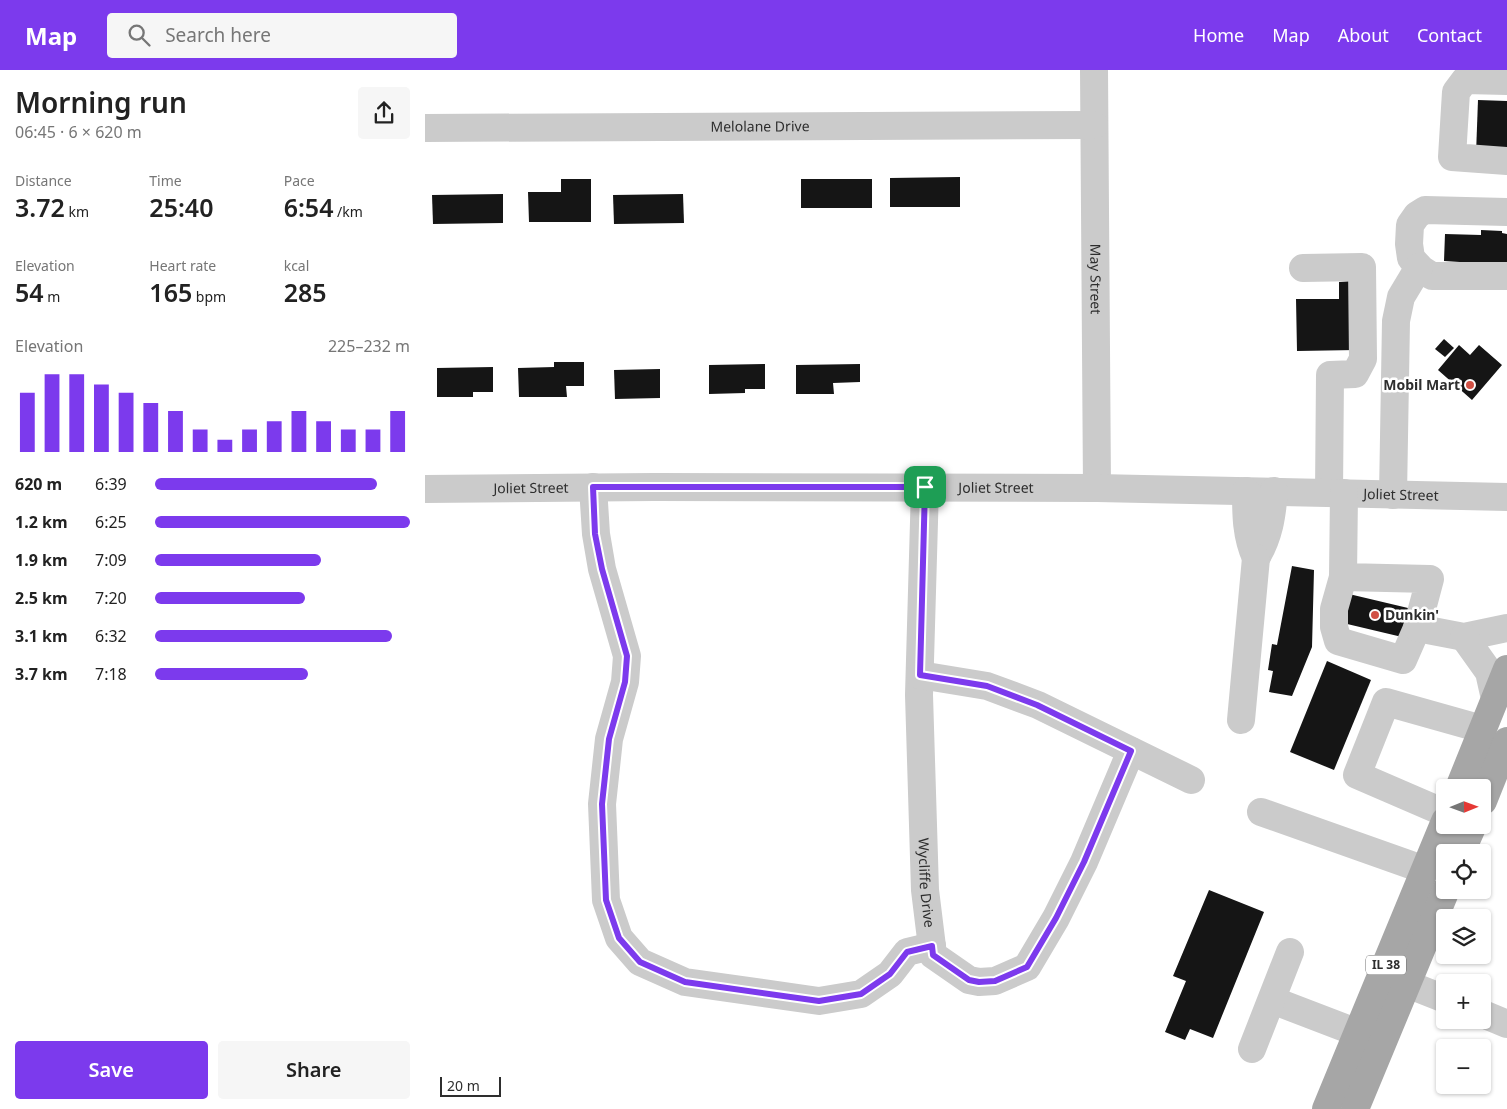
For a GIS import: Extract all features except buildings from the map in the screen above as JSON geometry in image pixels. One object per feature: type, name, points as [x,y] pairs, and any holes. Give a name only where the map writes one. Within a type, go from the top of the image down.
[{"type":"main road","points":[[1463,779],[1507,669]]},
{"type":"main road","points":[[1491,781],[1507,742]]},
{"type":"main road","name":"IL 38","points":[[1326,1109],[1440,834]]},
{"type":"main road","name":"IL 38","points":[[1355,1109],[1442,899]]},
{"type":"street","name":"May Street","points":[[1094,70],[1097,488]]},
{"type":"street","points":[[1507,81],[1465,80],[1456,92],[1452,157],[1507,161]]},
{"type":"street","name":"Melolane Drive","points":[[425,128],[1094,124]]},
{"type":"street","points":[[1507,212],[1425,210],[1417,215],[1410,225],[1409,244],[1411,258],[1419,267],[1432,276],[1507,276]]},
{"type":"street","points":[[1303,268],[1362,267],[1363,359],[1355,374],[1330,375],[1343,577],[1334,609],[1334,627],[1338,641],[1403,660],[1417,628],[1430,578],[1343,577]]},
{"type":"street","points":[[1393,495],[1396,321],[1401,297],[1419,267]]},
{"type":"street","points":[[593,487],[595,534],[602,569],[627,656],[625,682],[609,739],[602,804],[606,900],[619,938],[640,962],[685,982],[819,1001],[861,994],[890,974],[907,952],[932,946]]},
{"type":"street","name":"Wycliffe Drive","points":[[925,487],[920,675],[925,890],[933,955],[969,980],[979,982],[995,981],[1027,967],[1056,918],[1084,862],[1131,751]]},
{"type":"street","name":"Joliet Street","points":[[425,488],[1097,488],[1507,497]]},
{"type":"street","points":[[1246,491],[1248,532],[1250,545],[1256,558]]},
{"type":"street","points":[[1241,720],[1256,558],[1269,532],[1274,491]]},
{"type":"street","points":[[1417,628],[1464,637],[1507,628]]},
{"type":"street","points":[[1464,637],[1489,672],[1495,700]]},
{"type":"street","points":[[920,675],[987,686],[1037,705],[1191,780]]},
{"type":"street","points":[[1436,809],[1357,774],[1386,702],[1483,729]]},
{"type":"street","points":[[1261,812],[1425,870]]},
{"type":"street","points":[[1252,1049],[1290,952]]},
{"type":"street","points":[[1407,984],[1436,995]]},
{"type":"street","points":[[1272,1000],[1358,1033]]},
{"type":"street","points":[[1491,1017],[1507,1024]]},
{"type":"place","name":"Mobil Mart","points":[[1470,385]]},
{"type":"place","name":"Dunkin'","points":[[1375,615]]},
{"type":"route","points":[[593,487],[925,487],[920,675],[987,686],[1037,705],[1131,751],[1084,862],[1056,918],[1027,967],[995,981],[979,982],[969,980],[933,955],[932,946],[907,952],[890,974],[861,994],[819,1001],[685,982],[640,962],[619,938],[606,900],[602,804],[609,739],[625,682],[627,656],[602,569],[595,534],[593,487]]}]
